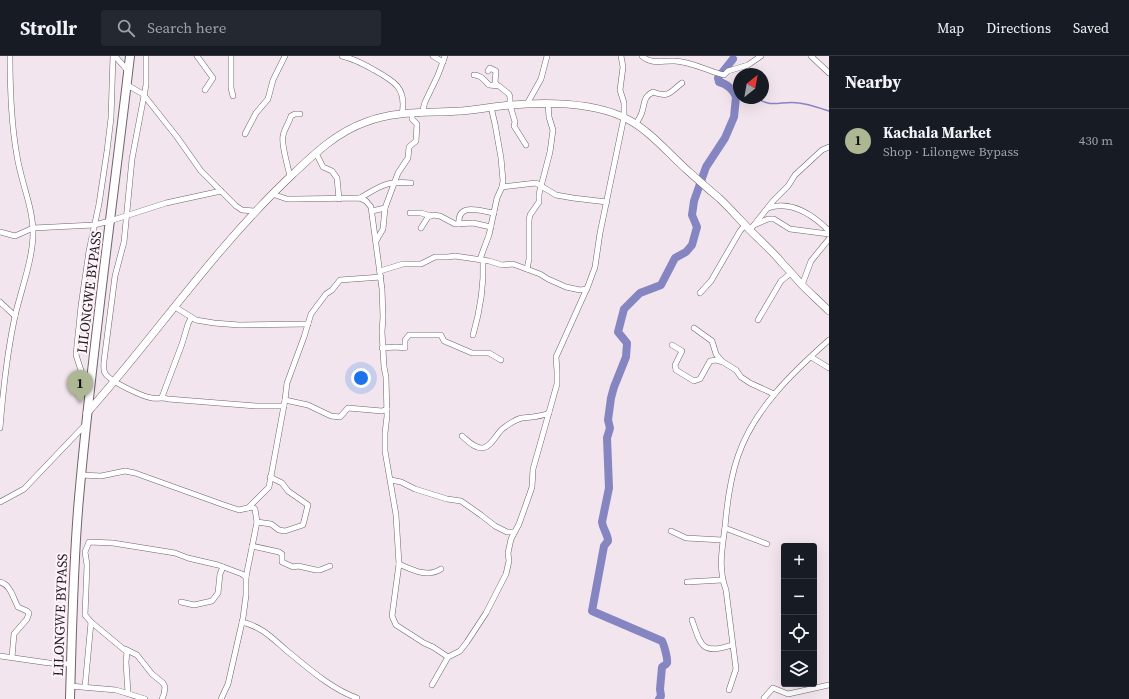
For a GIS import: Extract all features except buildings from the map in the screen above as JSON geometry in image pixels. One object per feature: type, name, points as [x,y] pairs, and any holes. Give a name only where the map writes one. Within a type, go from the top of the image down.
[{"type":"main road","name":"LILONGWE BYPASS","points":[[70,699],[74,578],[81,475],[130,56]]},
{"type":"street","points":[[0,428],[1,405],[15,316],[32,242],[33,228],[14,140],[10,56]]},
{"type":"street","points":[[114,56],[128,71]]},
{"type":"street","points":[[90,396],[76,355],[81,306],[94,225],[99,204],[109,131],[114,56]]},
{"type":"street","points":[[146,56],[146,85],[143,94],[132,159],[124,242],[115,276],[104,360],[104,372],[108,377],[115,381],[143,395],[155,399],[162,397],[168,399],[256,406],[284,403],[308,405],[331,416],[340,417],[348,408],[382,411],[387,409]]},
{"type":"street","points":[[197,56],[213,78],[205,90]]},
{"type":"street","points":[[232,56],[231,88],[233,96]]},
{"type":"street","points":[[245,134],[256,113],[268,99],[273,80],[285,56]]},
{"type":"street","points":[[342,56],[362,63],[393,81],[403,100],[402,114]]},
{"type":"street","points":[[433,56],[443,62]]},
{"type":"street","points":[[422,113],[424,102],[438,75],[445,56]]},
{"type":"street","points":[[527,104],[541,79],[547,56]]},
{"type":"street","points":[[432,686],[448,657],[463,647],[490,605],[506,574],[509,561],[508,553],[514,532],[521,520],[532,487],[533,469],[557,384],[556,357],[595,267],[600,233],[624,117],[624,103],[620,90],[623,67],[621,56]]},
{"type":"street","points":[[642,56],[646,60],[651,61],[688,62],[724,75],[728,71],[748,66],[761,56]]},
{"type":"street","points":[[811,56],[829,73]]},
{"type":"street","points":[[488,71],[490,68],[496,71],[495,82],[509,94],[514,126],[526,145]]},
{"type":"street","points":[[474,75],[479,75],[489,85],[497,85]]},
{"type":"street","points":[[636,124],[642,110],[643,102],[649,94],[653,92],[667,95],[682,83]]},
{"type":"street","points":[[127,85],[143,94],[177,137],[201,171],[221,192],[242,210],[254,211]]},
{"type":"street","points":[[526,269],[529,259],[529,220],[530,215],[539,202],[550,152],[553,130],[549,117],[548,103]]},
{"type":"street","points":[[88,413],[254,211],[290,176],[336,137],[354,126],[380,117],[412,113],[452,112],[510,105],[548,103],[599,109],[624,117],[651,136],[750,226],[802,285],[829,311]]},
{"type":"street","points":[[472,335],[479,308],[484,269],[482,260],[497,198],[502,187],[501,158],[491,107]]},
{"type":"street","points":[[376,242],[383,229],[385,208],[394,183],[398,173],[408,158],[409,147],[416,141],[417,124],[412,119],[412,113]]},
{"type":"street","points":[[290,176],[282,139],[284,130],[288,126],[291,116],[300,114]]},
{"type":"street","points":[[750,226],[788,186],[795,175],[822,150],[829,147]]},
{"type":"street","points":[[316,153],[323,167],[332,171],[337,178],[339,199]]},
{"type":"street","points":[[272,194],[288,199],[360,198],[383,185],[394,183],[411,183]]},
{"type":"street","points":[[502,187],[536,183],[556,195],[607,202]]},
{"type":"street","points":[[0,232],[15,236],[33,228],[94,225],[166,204],[221,192]]},
{"type":"street","points":[[360,198],[366,201],[372,211],[381,277],[383,317],[382,348],[386,377],[387,409],[385,441],[396,514],[399,564],[392,616],[396,625],[448,657]]},
{"type":"street","points":[[767,208],[780,206],[794,207],[817,219],[829,233]]},
{"type":"street","points":[[372,211],[385,208]]},
{"type":"street","points":[[459,224],[461,212],[466,209],[494,213]]},
{"type":"street","points":[[410,213],[421,213],[431,216],[437,215],[456,224],[477,223],[491,227]]},
{"type":"street","points":[[421,228],[431,216]]},
{"type":"street","points":[[700,293],[711,281],[740,231],[750,226],[768,219],[774,219],[794,230],[829,233]]},
{"type":"street","points":[[802,285],[811,261],[829,239]]},
{"type":"street","points":[[380,271],[404,264],[421,264],[430,258],[455,256],[502,265],[513,264],[540,274],[566,287],[586,290]]},
{"type":"street","points":[[758,320],[781,281],[791,273]]},
{"type":"street","points":[[248,508],[268,490],[276,452],[287,383],[313,311],[326,294],[332,290],[340,280],[381,277]]},
{"type":"street","points":[[0,302],[15,316]]},
{"type":"street","points":[[176,307],[191,318],[200,321],[232,324],[308,324]]},
{"type":"street","points":[[162,397],[191,318]]},
{"type":"street","points":[[694,328],[712,341],[716,354],[723,362]]},
{"type":"street","points":[[382,348],[405,348],[405,340],[409,335],[440,335],[444,341],[472,353],[489,353],[501,360]]},
{"type":"street","points":[[729,690],[736,669],[726,590],[722,580],[722,540],[726,505],[738,454],[753,423],[774,394],[829,340]]},
{"type":"street","points":[[672,345],[682,351],[676,365],[676,370],[694,381],[700,379],[710,361],[716,360],[723,362],[736,370],[740,377],[750,383],[774,394]]},
{"type":"street","points":[[811,357],[829,368]]},
{"type":"street","points":[[0,370],[6,372]]},
{"type":"street","points":[[462,436],[478,448],[485,448],[503,428],[521,418],[549,413]]},
{"type":"street","points":[[0,502],[24,489],[86,424]]},
{"type":"street","points":[[81,475],[101,476],[125,471],[135,473],[239,510],[252,507],[255,509],[257,522],[246,576],[246,595],[242,622],[228,684],[221,699]]},
{"type":"street","points":[[257,522],[271,524],[279,530],[285,531],[303,525],[308,505],[288,491],[282,483],[270,477]]},
{"type":"street","points":[[390,480],[401,482],[415,489],[447,499],[461,501],[495,526],[507,532],[514,532]]},
{"type":"street","points":[[724,528],[767,544]]},
{"type":"street","points":[[671,531],[686,538],[722,540]]},
{"type":"street","points":[[162,699],[165,687],[163,683],[152,674],[137,655],[124,648],[91,622],[85,615],[87,565],[85,552],[89,542],[113,543],[164,551],[223,567],[246,576]]},
{"type":"street","points":[[252,546],[279,552],[282,554],[282,562],[293,567],[298,566],[306,569],[320,570],[330,566]]},
{"type":"street","points":[[399,564],[420,573],[435,573],[441,569]]},
{"type":"street","points":[[181,602],[194,605],[212,601],[218,593],[220,574],[223,567]]},
{"type":"street","points":[[687,582],[722,580]]},
{"type":"street","points":[[0,582],[5,583],[10,589],[18,607],[28,611],[29,614],[27,619],[14,634],[12,658]]},
{"type":"street","points":[[692,620],[699,640],[707,648],[720,648],[732,645]]},
{"type":"street","points":[[85,687],[91,622]]},
{"type":"street","points":[[242,622],[259,628],[307,667],[335,687],[357,698]]},
{"type":"street","points":[[124,648],[127,652],[126,662],[128,693]]},
{"type":"street","points":[[0,656],[49,663],[71,664]]},
{"type":"street","points":[[70,686],[116,690],[144,699]]},
{"type":"street","points":[[764,698],[773,688],[788,694],[829,686]]},
{"type":"waterway","points":[[733,59],[718,78],[719,82],[725,84],[733,91]]},
{"type":"waterway","points":[[769,103],[793,102],[810,105],[829,111]]},
{"type":"waterway","points":[[659,699],[661,696],[660,689],[662,667],[667,664],[666,652],[662,641],[592,611],[604,546],[608,541],[602,522],[609,488],[607,438],[610,428],[608,420],[614,387],[626,357],[627,343],[618,332],[624,309],[640,293],[661,285],[675,258],[686,252],[692,245],[697,227],[692,215],[694,201],[706,167],[725,138],[734,117],[735,104]]},
{"type":"place","name":"Kachala Market","points":[[80,403]]}]
